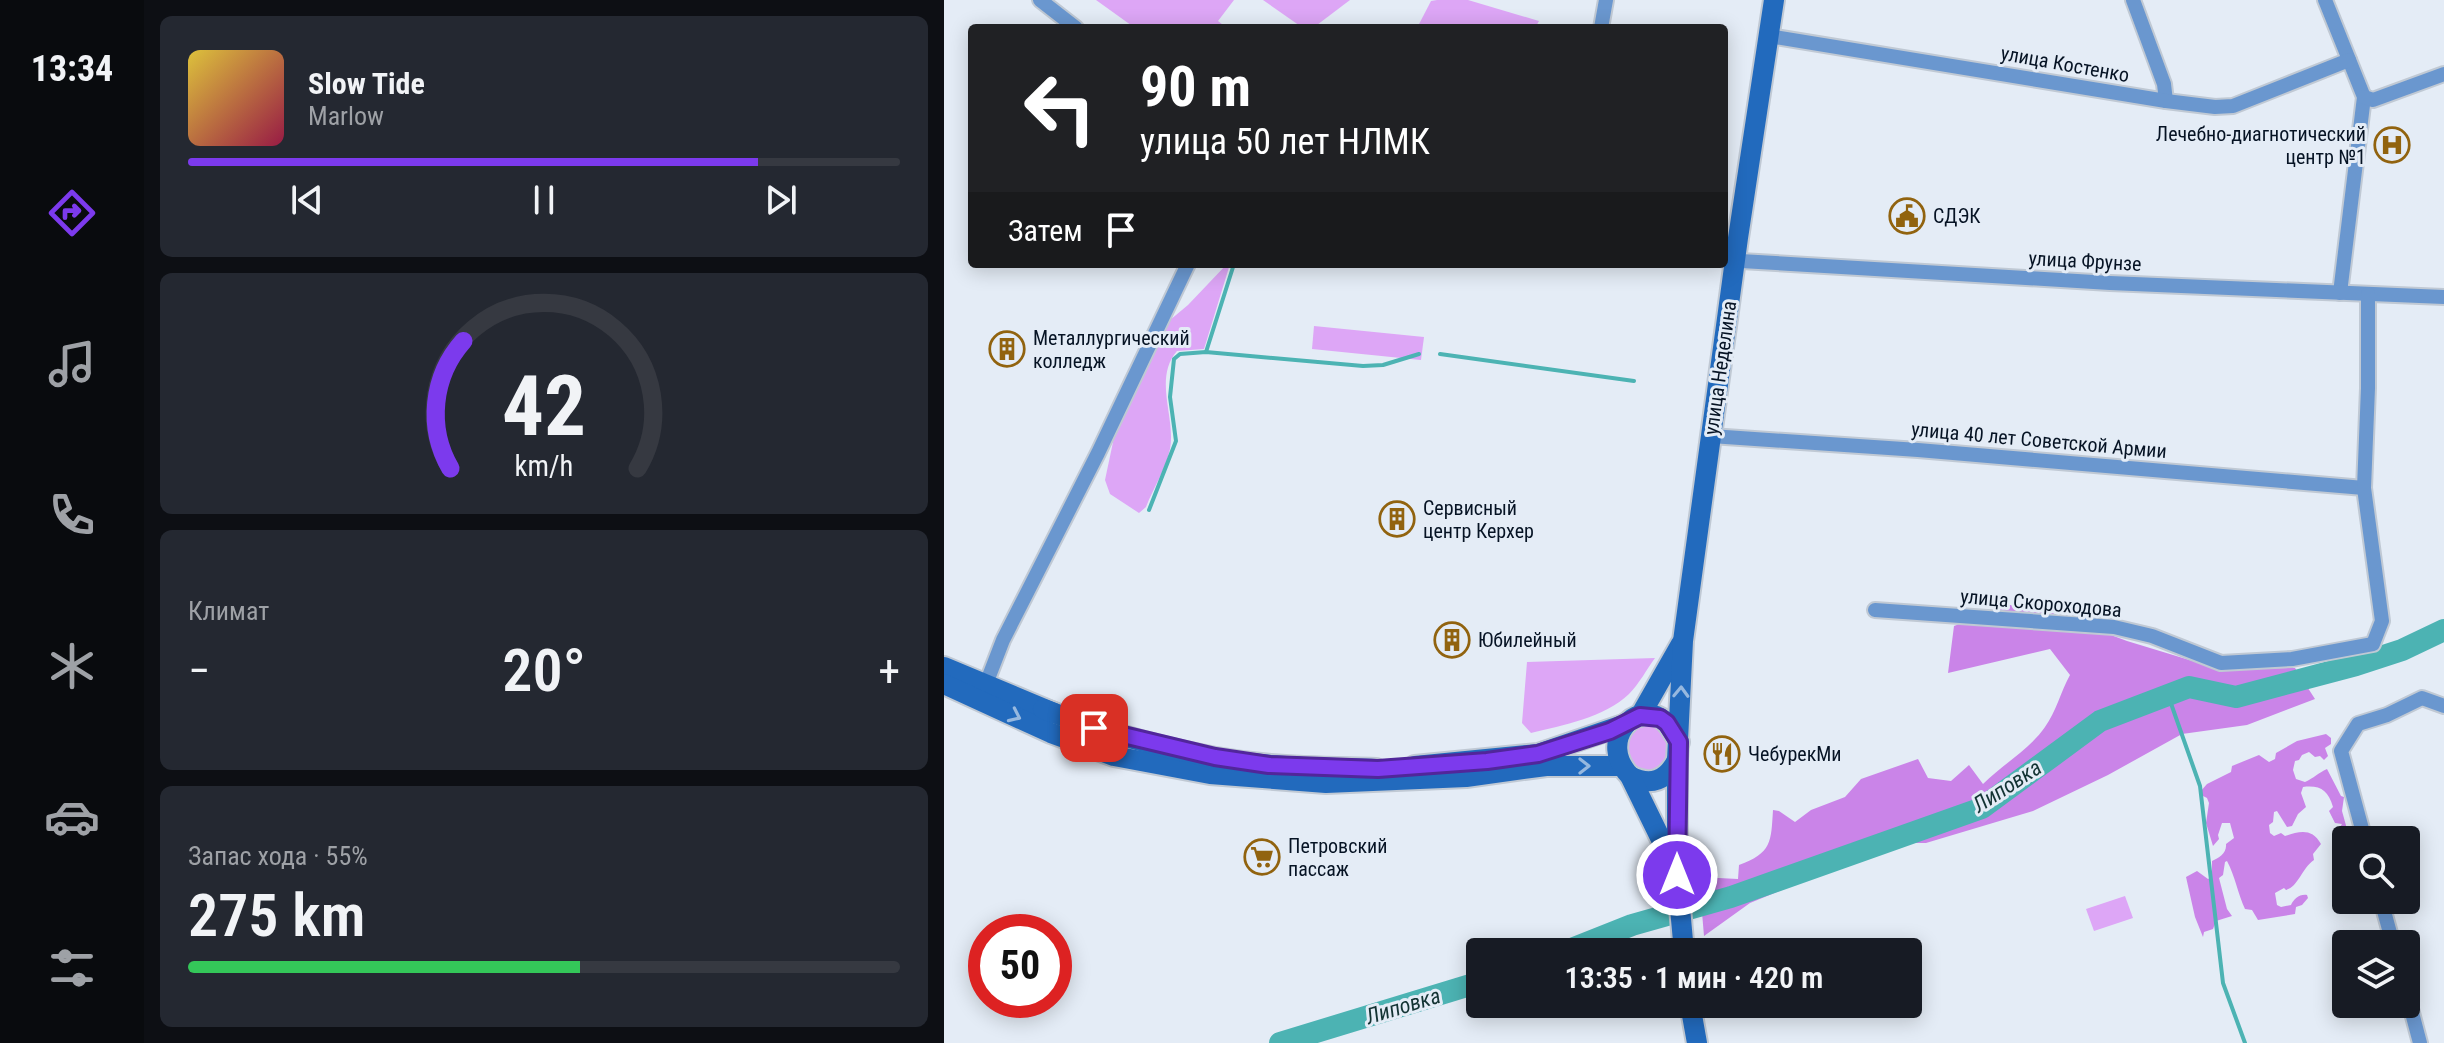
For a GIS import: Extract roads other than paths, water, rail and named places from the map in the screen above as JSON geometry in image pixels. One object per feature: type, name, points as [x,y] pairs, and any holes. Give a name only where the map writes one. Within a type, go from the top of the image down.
[{"type":"main road","name":"улица Неделина","points":[[1677,873],[1683,641],[1711,436],[1729,260],[1774,0]]},
{"type":"main road","points":[[1683,641],[1633,720],[1618,736],[1616,752],[1677,873],[1683,938]]},
{"type":"main road","points":[[944,667],[1043,709],[1125,736],[1215,757],[1269,765],[1378,769],[1516,758],[1565,746],[1633,720],[1660,718],[1667,723],[1678,751],[1671,772],[1650,783],[1640,781],[1626,771],[1546,766],[1466,777],[1326,783],[1210,774],[1114,756],[1051,733],[944,684]]},
{"type":"main road","points":[[1693,1018],[1697,1043]]},
{"type":"street","points":[[1040,0],[1071,24]]},
{"type":"street","points":[[1602,24],[1606,0]]},
{"type":"street","points":[[2133,0],[2164,84],[2166,101]]},
{"type":"street","points":[[2325,0],[2364,97],[2340,293]]},
{"type":"street","name":"улица Костенко","points":[[1769,36],[2215,107],[2233,106],[2349,60]]},
{"type":"street","points":[[2364,97],[2373,100],[2444,74]]},
{"type":"street","name":"улица Фрунзе","points":[[1729,260],[1911,272],[2444,297]]},
{"type":"street","points":[[986,684],[1003,640],[1098,453],[1186,268]]},
{"type":"street","points":[[2364,488],[2368,294]]},
{"type":"street","name":"улица 40 лет Советской Армии","points":[[1711,436],[2364,488]]},
{"type":"street","name":"улица Скороходова","points":[[1875,610],[2114,627],[2152,636],[2221,663],[2292,659],[2373,644],[2382,621],[2364,488]]},
{"type":"street","points":[[2361,826],[2341,751],[2358,724],[2387,715],[2422,698],[2444,706]]},
{"type":"street","points":[[2413,1018],[2420,1043]]},
{"type":"water","points":[[2444,626],[2444,640],[2387,664],[2381,653]]},
{"type":"waterway","points":[[1206,352],[1233,268]]},
{"type":"waterway","points":[[1149,510],[1176,441],[1170,397],[1174,359],[1180,354],[1206,352],[1363,366],[1383,365],[1419,354]]},
{"type":"waterway","points":[[1440,354],[1634,381]]},
{"type":"waterway","name":"Липовка","points":[[1599,938],[1632,925],[1731,897],[1982,808],[2100,721],[2189,687],[2236,697],[2356,665],[2402,650],[2444,630]]},
{"type":"waterway","points":[[2168,695],[2200,786],[2223,983],[2245,1043]]},
{"type":"waterway","name":"Липовка","points":[[1280,1043],[1466,986]]},
{"type":"place","name":"Лечебно-диагнотический центр №1","points":[[2392,145]]},
{"type":"place","name":"СДЭК","points":[[1907,216]]},
{"type":"place","name":"Металлургический колледж","points":[[1007,349]]},
{"type":"place","name":"Сервисный центр Керхер","points":[[1397,519]]},
{"type":"place","name":"Юбилейный","points":[[1452,640]]},
{"type":"place","name":"ЧебурекМи","points":[[1722,754]]},
{"type":"place","name":"Петровский пассаж","points":[[1262,857]]}]
